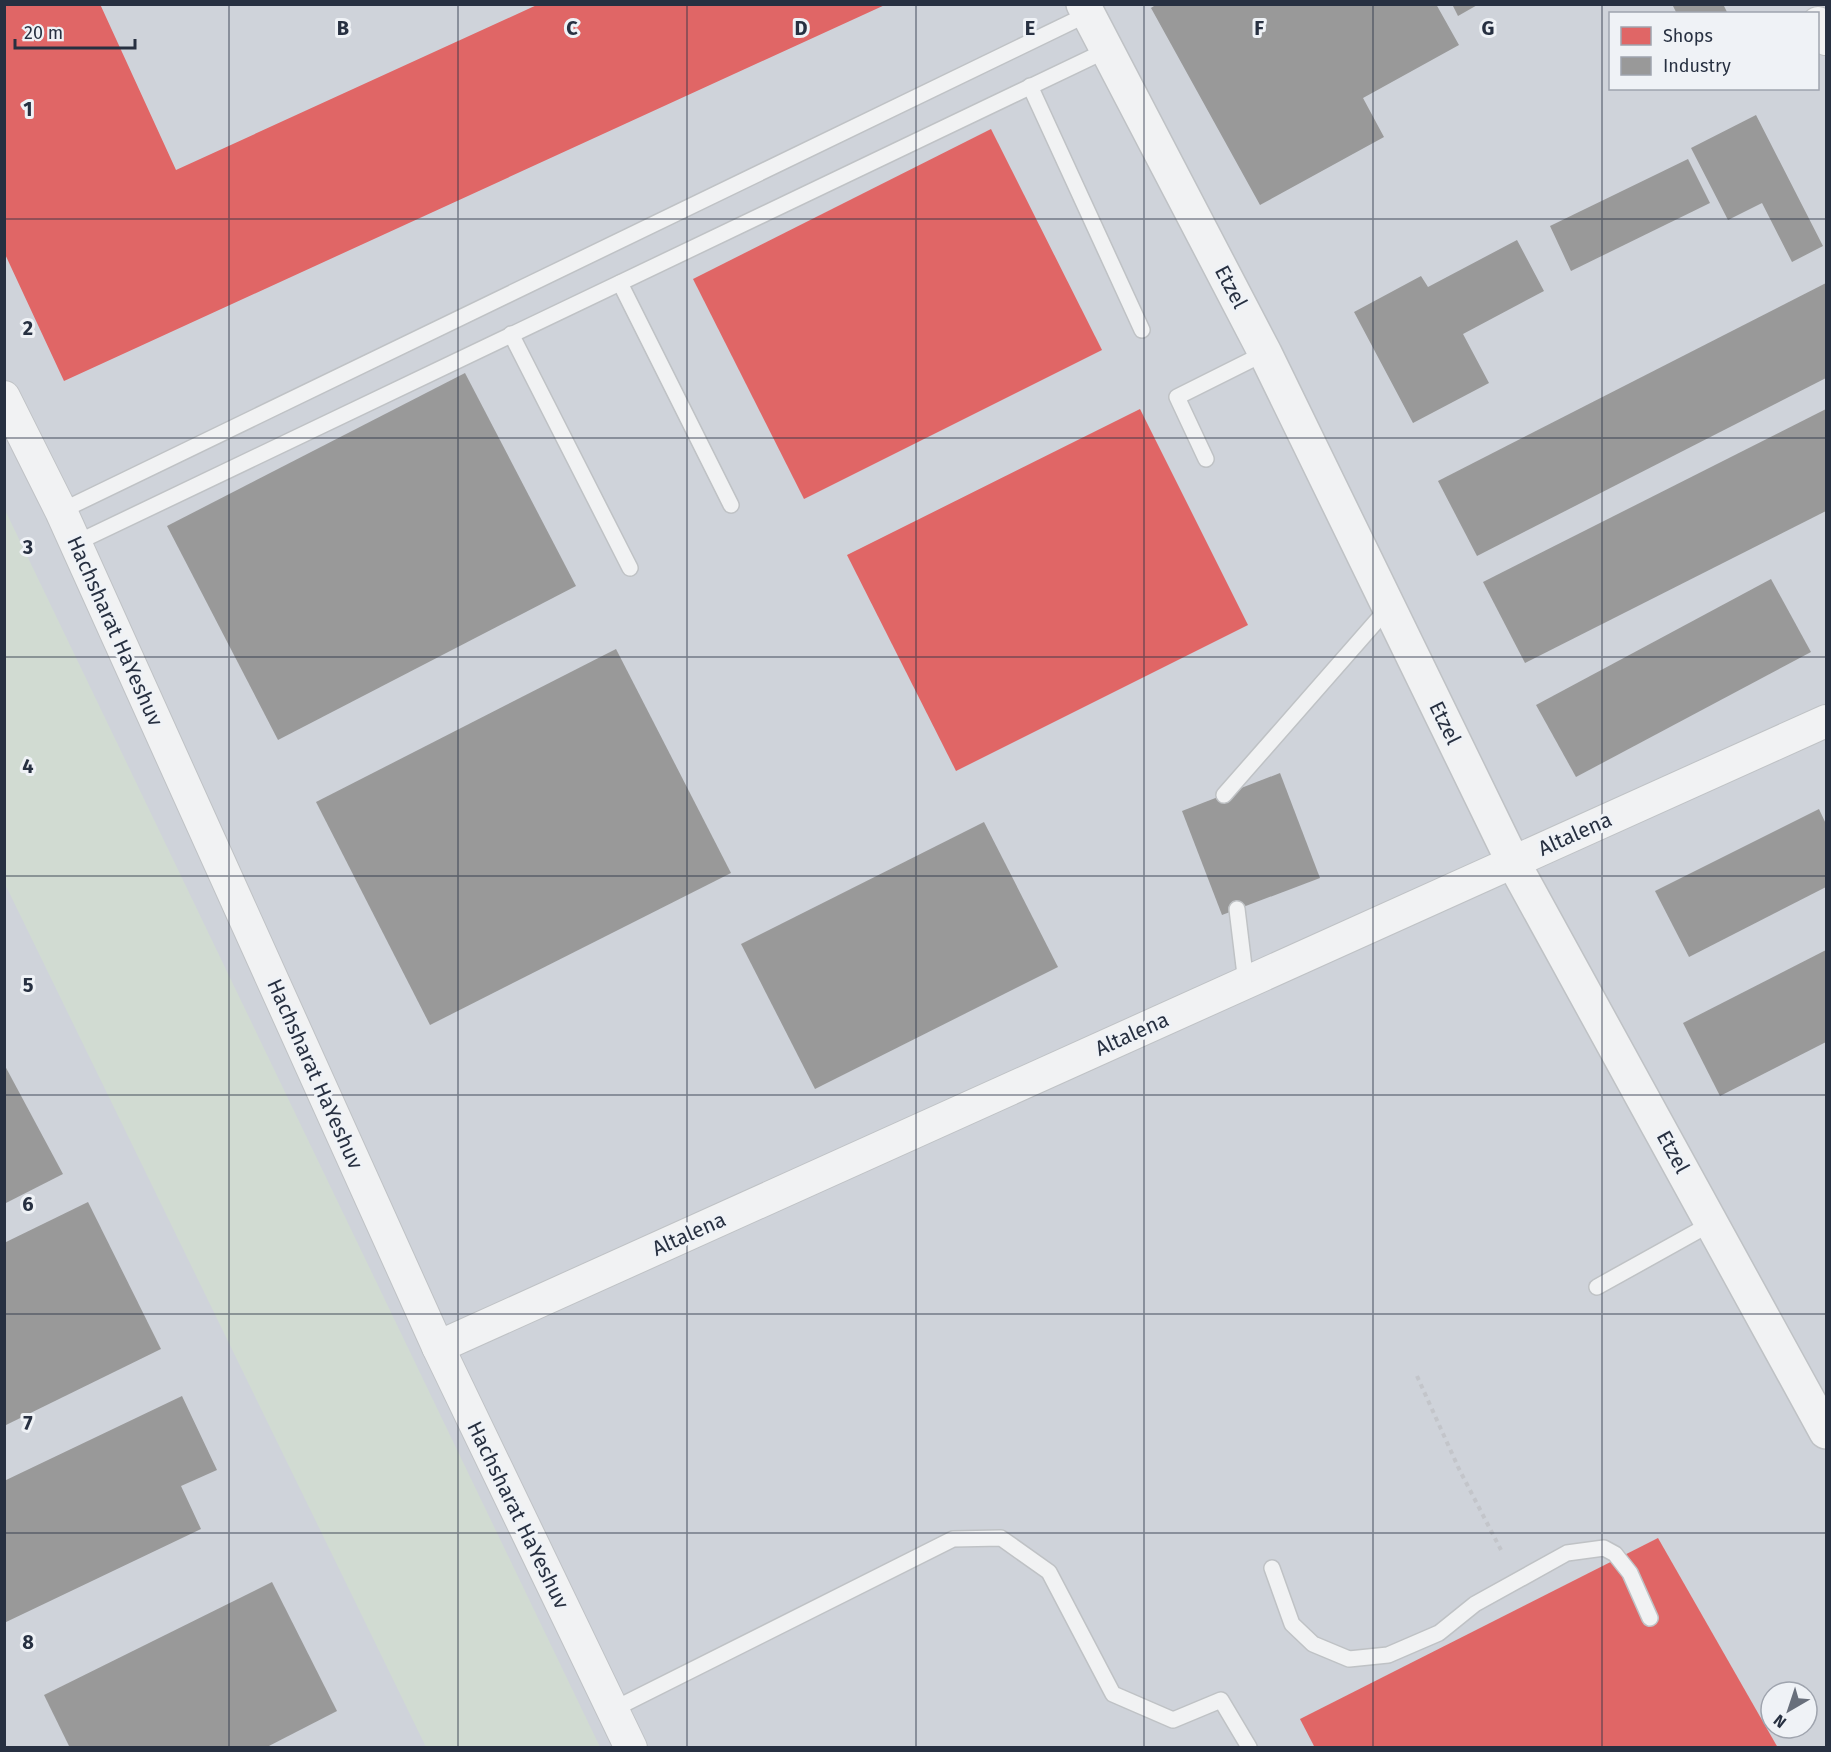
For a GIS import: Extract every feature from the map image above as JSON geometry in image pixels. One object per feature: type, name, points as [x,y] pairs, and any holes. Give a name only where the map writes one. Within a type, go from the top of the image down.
[{"type":"street","name":"Etzel","points":[[1085,9],[1265,353],[1513,862],[1827,1432]]},
{"type":"street","points":[[1819,25],[1827,39]]},
{"type":"street","name":"Hachsharat HaYeshuv","points":[[4,397],[61,511],[438,1347],[631,1748]]},
{"type":"street","name":"Altalena","points":[[438,1347],[1827,721]]},
{"type":"lane","points":[[61,511],[1085,9]]},
{"type":"lane","points":[[75,543],[1107,50]]},
{"type":"lane","points":[[1030,86],[1142,330]]},
{"type":"lane","points":[[620,283],[731,505]]},
{"type":"lane","points":[[511,334],[630,568]]},
{"type":"lane","points":[[1206,459],[1177,398],[1265,353]]},
{"type":"lane","points":[[1224,795],[1388,608]]},
{"type":"lane","points":[[1237,909],[1246,982]]},
{"type":"lane","points":[[1597,1287],[1712,1223]]},
{"type":"lane","points":[[612,1710],[953,1539],[1001,1538],[1049,1572],[1113,1694],[1173,1720],[1221,1700],[1249,1747]]},
{"type":"lane","points":[[1272,1568],[1292,1624],[1313,1644],[1349,1659],[1388,1655],[1439,1633],[1475,1605],[1529,1572],[1567,1553],[1595,1549],[1604,1548],[1615,1554],[1630,1573],[1650,1618]]},
{"type":"path","points":[[1417,1376],[1459,1469],[1501,1550]]},
{"type":"shaded area","points":[[5,5],[1826,5],[1826,1747],[5,1747]]},
{"type":"shaded area","points":[[4,510],[600,1747],[426,1747],[5,884]]},
{"type":"building: Shops","points":[[4,4],[100,4],[176,170],[539,4],[887,4],[64,381],[4,252]]},
{"type":"building: Shops","points":[[991,129],[1102,350],[804,499],[693,279]]},
{"type":"building: Shops","points":[[1140,409],[1248,625],[956,771],[847,555]]},
{"type":"building: Shops","points":[[1658,1538],[1759,1715],[1759,1740],[1773,1740],[1778,1748],[1315,1748],[1300,1719]]},
{"type":"building: Industry","points":[[1157,4],[1436,4],[1459,45],[1363,98],[1384,137],[1260,205],[1151,8]]},
{"type":"building: Industry","points":[[1452,4],[1479,4],[1458,16]]},
{"type":"building: Industry","points":[[1672,4],[1723,4],[1727,12],[1676,12]]},
{"type":"building: Industry","points":[[1756,115],[1823,246],[1792,262],[1762,203],[1728,220],[1691,148]]},
{"type":"building: Industry","points":[[1688,159],[1710,203],[1571,271],[1550,226]]},
{"type":"building: Industry","points":[[1517,240],[1544,291],[1463,334],[1489,383],[1413,423],[1354,312],[1421,276],[1428,287]]},
{"type":"building: Industry","points":[[1826,283],[1826,378],[1477,556],[1438,481]]},
{"type":"building: Industry","points":[[465,373],[576,586],[278,740],[167,526]]},
{"type":"building: Industry","points":[[1826,409],[1826,511],[1525,663],[1483,582]]},
{"type":"building: Industry","points":[[1771,579],[1811,652],[1576,777],[1536,705]]},
{"type":"building: Industry","points":[[616,649],[731,873],[430,1025],[316,802]]},
{"type":"building: Industry","points":[[1280,773],[1320,878],[1222,915],[1182,811]]},
{"type":"building: Industry","points":[[1819,809],[1826,824],[1826,887],[1689,957],[1655,891]]},
{"type":"building: Industry","points":[[984,822],[1058,967],[815,1089],[741,944]]},
{"type":"building: Industry","points":[[1826,950],[1826,1042],[1720,1096],[1683,1023]]},
{"type":"building: Industry","points":[[4,1064],[63,1174],[4,1204]]},
{"type":"building: Industry","points":[[88,1202],[161,1349],[4,1426],[4,1243]]},
{"type":"building: Industry","points":[[182,1396],[217,1470],[181,1486],[201,1529],[4,1623],[4,1481]]},
{"type":"building: Industry","points":[[272,1582],[337,1711],[265,1748],[70,1748],[44,1695]]}]
